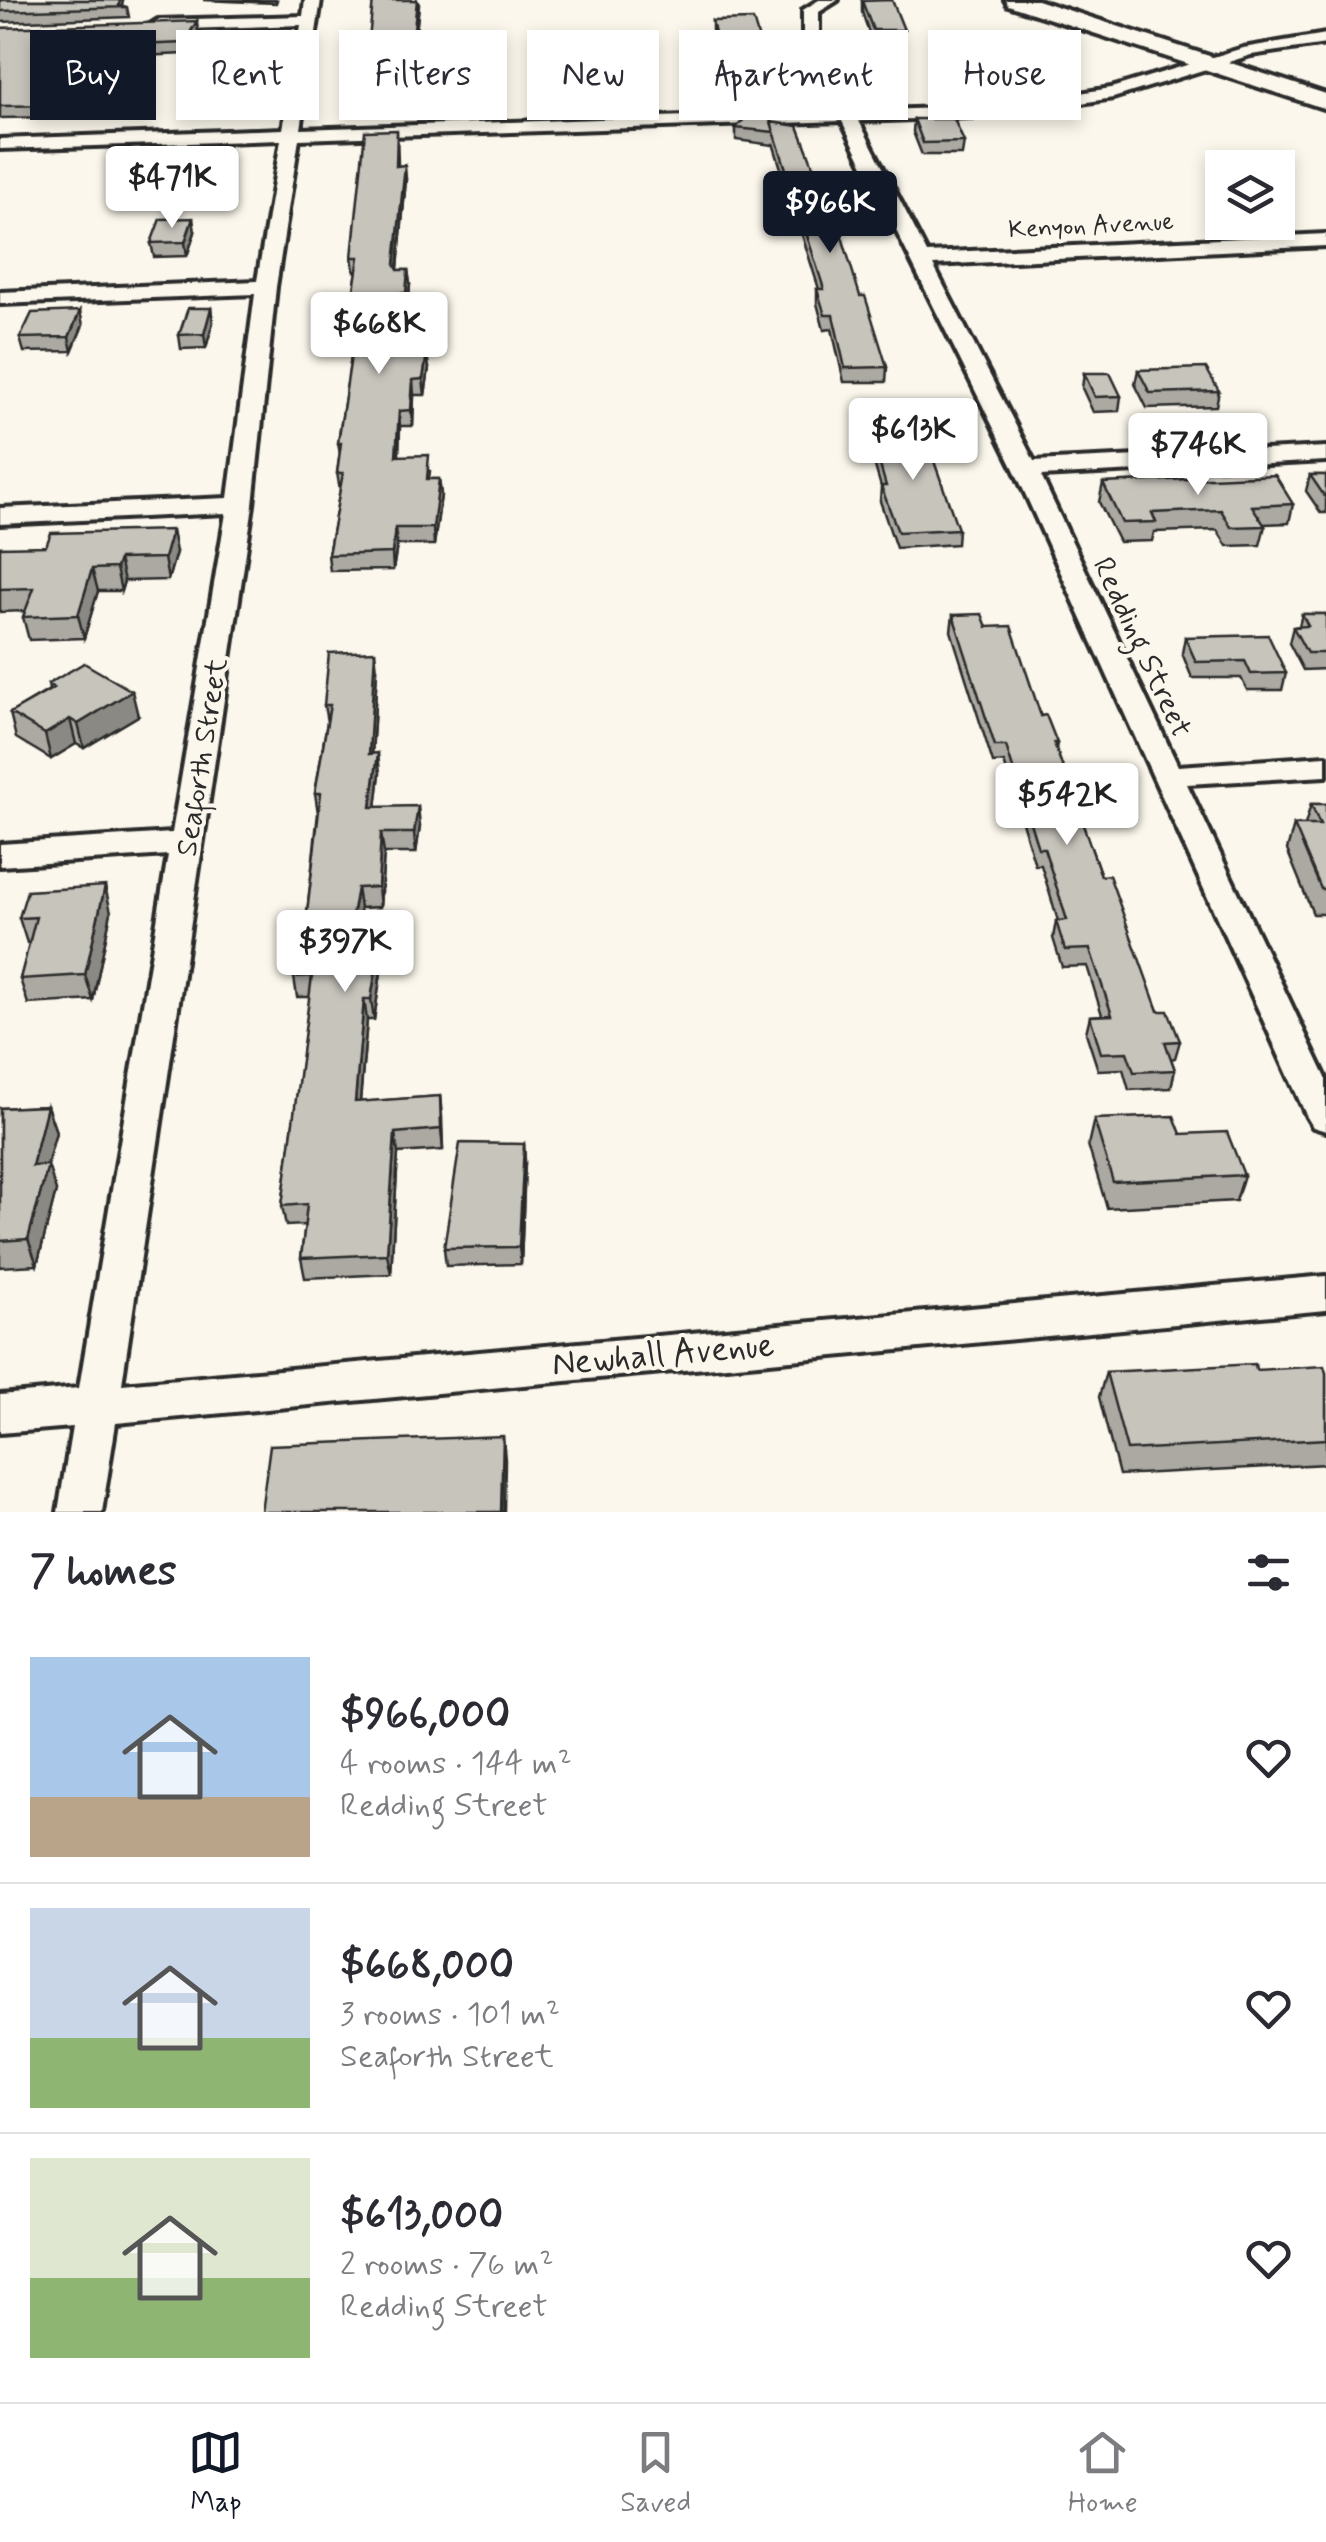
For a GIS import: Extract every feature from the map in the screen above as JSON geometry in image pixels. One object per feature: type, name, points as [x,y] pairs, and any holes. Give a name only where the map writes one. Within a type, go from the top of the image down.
[{"type":"street","name":"Redding Street","points":[[811,30],[811,10],[830,0]]},
{"type":"street","points":[[1016,0],[1326,102]]},
{"type":"street","points":[[136,25],[311,10]]},
{"type":"street","name":"Seaforth Street","points":[[80,1512],[240,505],[266,287],[311,10]]},
{"type":"street","points":[[908,112],[999,110],[1113,93],[1249,50],[1326,39]]},
{"type":"street","points":[[0,144],[679,119]]},
{"type":"street","name":"Redding Street","points":[[848,120],[1026,469],[1326,1117]]},
{"type":"street","name":"Kenyon Avenue","points":[[918,260],[1326,240]]},
{"type":"street","points":[[0,298],[266,287]]},
{"type":"street","points":[[1026,469],[1326,454]]},
{"type":"street","points":[[0,516],[240,505]]},
{"type":"street","points":[[1166,776],[1326,766]]},
{"type":"street","points":[[0,855],[188,843]]},
{"type":"street","name":"Newhall Avenue","points":[[0,1414],[1326,1293]]},
{"type":"building","points":[[0,0],[120,0],[119,5],[127,7],[0,11]]},
{"type":"building","points":[[373,0],[417,0],[414,30],[370,30]]},
{"type":"building","points":[[892,0],[904,30],[873,30],[862,1]]},
{"type":"building","points":[[753,20],[756,30],[714,30],[712,21]]},
{"type":"building","points":[[197,21],[192,30],[176,30],[176,43],[156,44],[156,30],[30,30],[30,105],[0,106],[0,28]]},
{"type":"building","points":[[914,119],[954,120],[964,142],[923,143]]},
{"type":"building","points":[[743,120],[770,120],[774,132],[736,128]]},
{"type":"building","points":[[771,122],[798,126],[830,210],[834,210],[887,367],[845,368],[833,315],[825,315],[817,289],[824,289]]},
{"type":"building","points":[[397,130],[396,166],[405,165],[395,264],[398,270],[408,270],[406,293],[397,293],[387,353],[427,353],[423,379],[413,380],[411,410],[399,411],[396,456],[429,455],[427,479],[439,479],[433,528],[395,528],[392,553],[328,555],[343,473],[337,473],[338,443],[354,336],[347,336],[359,257],[352,257],[365,131]]},
{"type":"building","points":[[193,218],[185,242],[151,243],[160,219]]},
{"type":"building","points":[[188,308],[211,308],[204,334],[179,335]]},
{"type":"building","points":[[80,311],[69,337],[20,338],[32,313]]},
{"type":"building","points":[[1206,368],[1219,391],[1150,393],[1138,370]]},
{"type":"building","points":[[1084,373],[1110,373],[1121,396],[1095,397]]},
{"type":"building","points":[[923,430],[958,529],[898,532],[881,486],[886,486],[873,441],[883,441],[880,432]]},
{"type":"building","points":[[1275,475],[1293,504],[1252,506],[1265,526],[1231,527],[1221,510],[1152,513],[1156,522],[1122,523],[1103,483]]},
{"type":"building","points":[[1310,475],[1326,475],[1326,497],[1325,497]]},
{"type":"building","points":[[172,530],[164,558],[119,559],[116,568],[92,569],[78,615],[23,617],[34,588],[0,589],[0,547],[46,546],[51,533]]},
{"type":"building","points":[[982,614],[987,627],[1011,626],[1041,716],[1046,715],[1057,743],[1101,876],[1109,875],[1158,1011],[1168,1011],[1180,1041],[1165,1042],[1175,1070],[1134,1072],[1127,1052],[1101,1053],[1090,1016],[1112,1015],[1090,949],[1065,950],[1056,921],[1067,920],[1044,848],[1038,848],[1006,746],[995,746],[953,615]]},
{"type":"building","points":[[1302,614],[1326,614],[1326,653],[1307,653],[1293,627],[1308,626]]},
{"type":"building","points":[[1268,635],[1286,673],[1251,674],[1245,661],[1196,662],[1185,637]]},
{"type":"building","points":[[375,651],[369,754],[378,753],[371,807],[418,806],[414,833],[381,833],[378,887],[357,888],[348,938],[381,938],[371,999],[364,999],[355,1102],[440,1096],[441,1129],[395,1133],[387,1254],[301,1258],[307,1204],[282,1206],[312,976],[294,977],[307,913],[321,793],[315,793],[330,705],[324,705],[329,653]]},
{"type":"building","points":[[84,663],[132,691],[78,724],[70,719],[45,734],[10,713],[54,688],[48,684]]},
{"type":"building","points":[[1311,804],[1326,804],[1326,889],[1321,889],[1294,825],[1320,825]]},
{"type":"building","points":[[105,886],[85,975],[20,979],[36,917],[19,918],[27,891]]},
{"type":"building","points":[[47,1106],[32,1166],[48,1165],[28,1239],[0,1241],[0,1108]]},
{"type":"building","points":[[1174,1116],[1181,1134],[1227,1132],[1244,1175],[1113,1182],[1094,1119]]},
{"type":"building","points":[[460,1143],[524,1144],[519,1247],[444,1248]]},
{"type":"building","points":[[1255,1364],[1256,1370],[1324,1366],[1326,1439],[1127,1450],[1106,1372]]},
{"type":"building","points":[[503,1436],[501,1512],[261,1512],[270,1445]]}]
